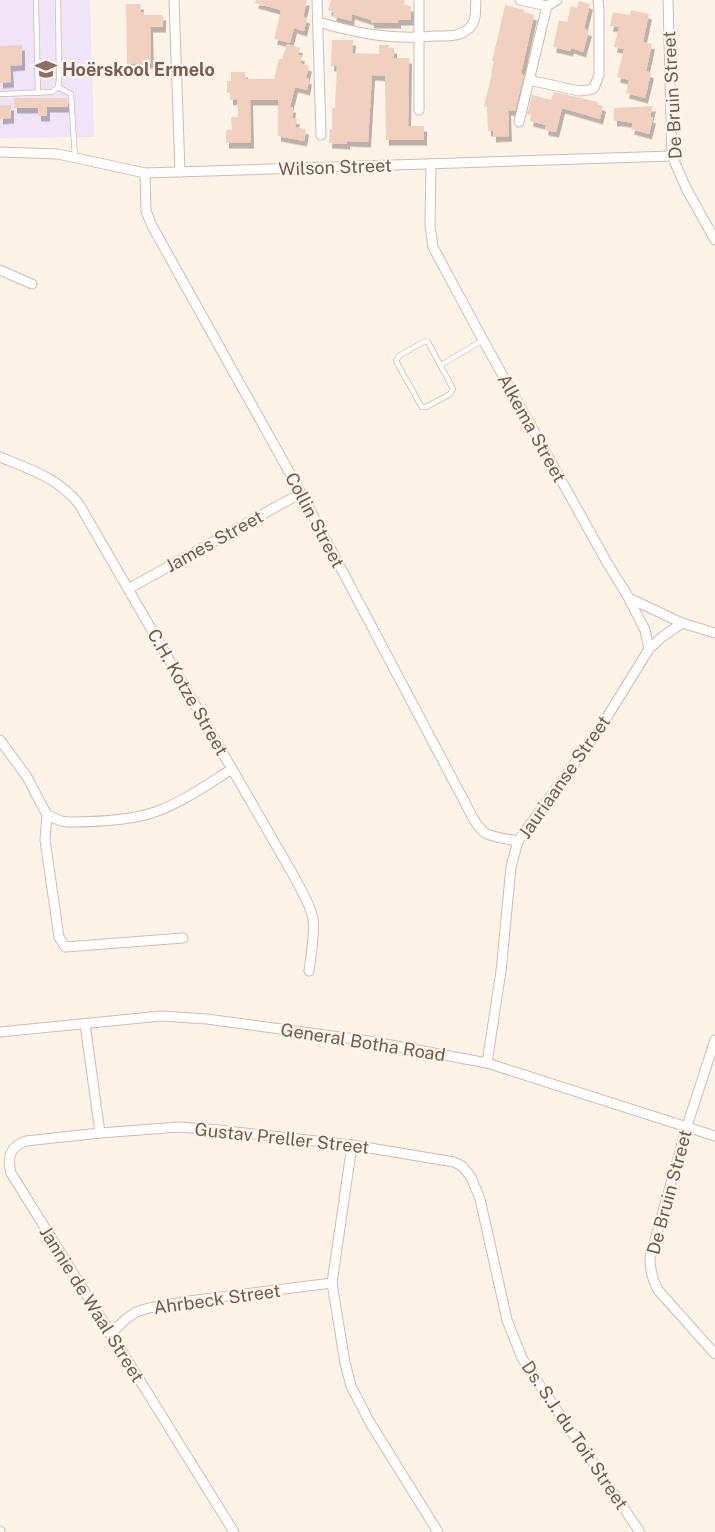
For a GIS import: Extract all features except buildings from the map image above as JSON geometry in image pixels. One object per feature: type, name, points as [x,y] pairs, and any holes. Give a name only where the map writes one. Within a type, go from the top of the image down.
[{"type":"street","points":[[174,0],[180,172]]},
{"type":"street","points":[[317,0],[321,135]]},
{"type":"street","points":[[419,0],[419,110]]},
{"type":"street","points":[[318,22],[373,35],[419,38],[461,34],[472,26],[476,0]]},
{"type":"street","points":[[520,0],[547,6],[557,0]]},
{"type":"street","points":[[528,80],[579,91],[594,88],[599,75],[600,10],[598,0]]},
{"type":"street","name":"De Bruin Street","points":[[668,0],[672,156],[686,188],[715,240]]},
{"type":"street","points":[[519,122],[547,6]]},
{"type":"street","name":"Wilson Street","points":[[0,152],[38,152],[145,173],[672,156]]},
{"type":"street","name":"Alkema Street","points":[[431,164],[430,226],[433,247],[628,598]]},
{"type":"street","name":"Collin Street","points":[[145,173],[146,211],[152,226],[301,493],[478,825],[488,834],[518,842]]},
{"type":"street","points":[[0,270],[32,284]]},
{"type":"street","name":"C.H. Kotze Street","points":[[0,457],[53,480],[79,504],[295,878],[308,904],[313,918],[310,971]]},
{"type":"street","name":"James Street","points":[[128,589],[301,493]]},
{"type":"street","points":[[628,598],[682,623],[715,632]]},
{"type":"street","points":[[628,598],[645,630],[650,649]]},
{"type":"street","name":"Jauriaanse Street","points":[[487,1063],[501,971],[511,867],[518,842],[599,730],[650,649],[662,637],[682,623]]},
{"type":"street","points":[[0,740],[27,777],[47,816],[45,840],[59,937],[65,947],[182,938]]},
{"type":"street","points":[[47,816],[68,822],[139,816],[172,805],[232,769]]},
{"type":"street","name":"General Botha Road","points":[[0,1032],[161,1016],[207,1019],[369,1041],[487,1063],[715,1136]]},
{"type":"street","points":[[85,1024],[100,1133]]},
{"type":"street","name":"De Bruin Street","points":[[715,1040],[687,1126],[650,1258],[652,1280],[658,1290],[715,1354]]},
{"type":"street","name":"Gustav Preller Street","points":[[100,1133],[179,1127],[219,1130],[352,1146],[454,1162],[462,1166]]},
{"type":"street","name":"Jannie de Waal Street","points":[[100,1133],[19,1144],[10,1155],[9,1166],[11,1173],[234,1532]]},
{"type":"street","points":[[352,1146],[332,1283],[345,1363],[352,1386],[369,1421],[438,1532]]},
{"type":"street","name":"Ds. S.J. du Toit Street","points":[[462,1166],[471,1177],[480,1199],[507,1320],[522,1358],[640,1532]]},
{"type":"street","name":"Ahrbeck Street","points":[[110,1334],[136,1312],[149,1308],[189,1301],[332,1283]]},
{"type":"lane","points":[[36,0],[38,93]]},
{"type":"lane","points":[[0,94],[52,92],[58,88],[58,0]]},
{"type":"lane","points":[[58,88],[71,94],[75,158]]},
{"type":"lane","points":[[441,365],[483,340]]},
{"type":"lane","points":[[425,341],[428,342],[441,365],[453,391],[429,406],[422,407],[397,364],[397,359],[425,341]]},
{"type":"shaded area","name":"Hoërskool Ermelo","points":[[0,0],[90,0],[94,137],[0,138]]},
{"type":"place","name":"Hoërskool Ermelo","points":[[46,69]]}]
